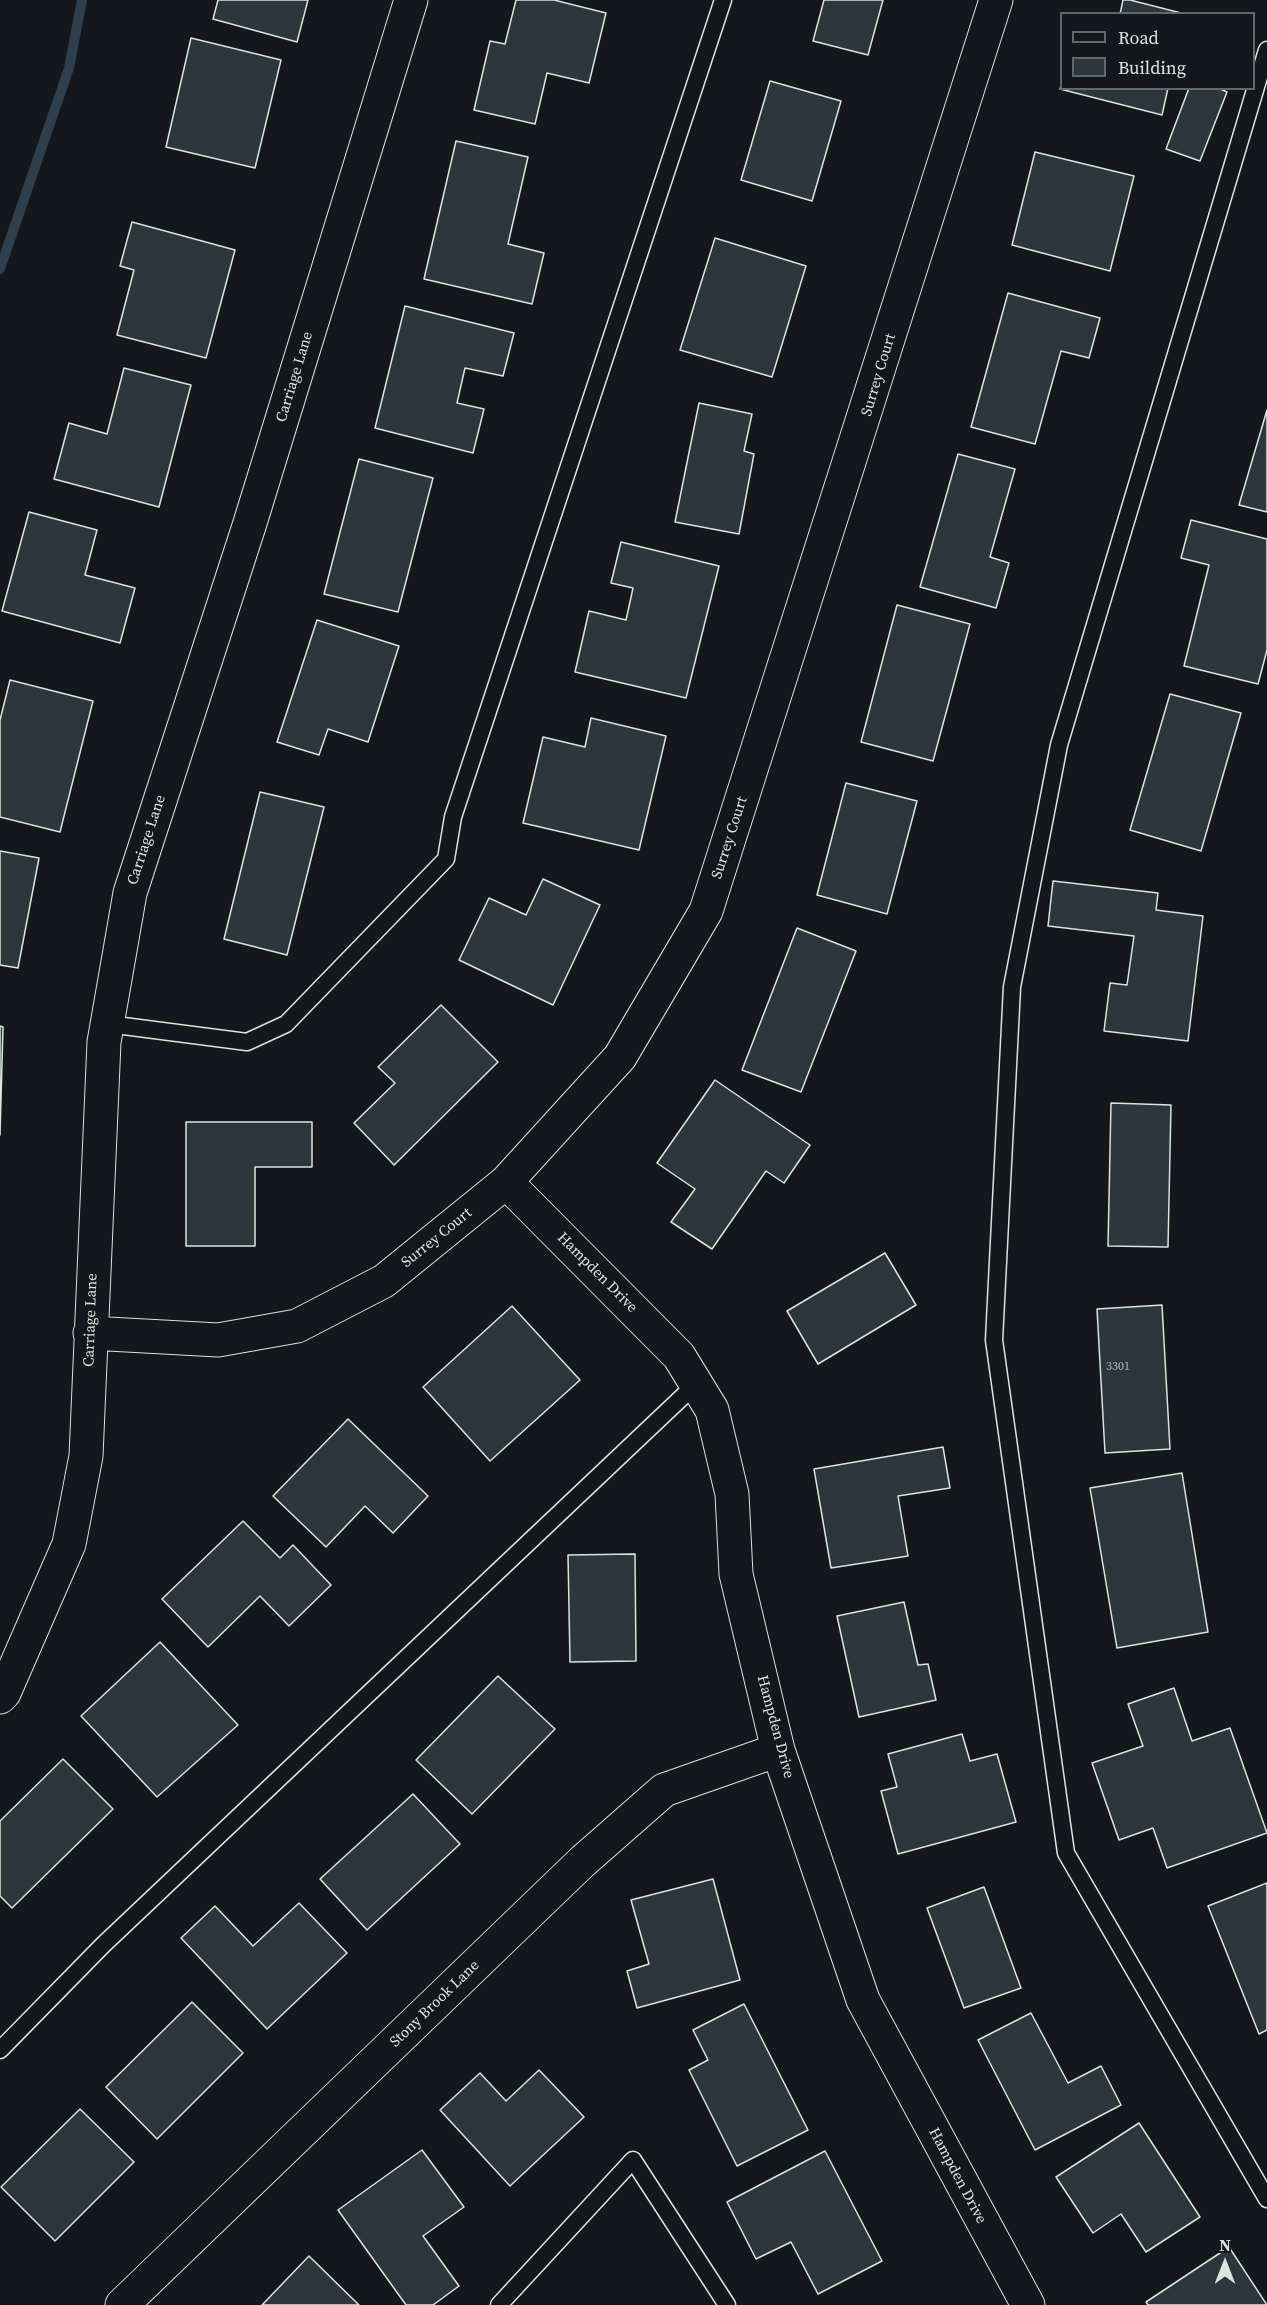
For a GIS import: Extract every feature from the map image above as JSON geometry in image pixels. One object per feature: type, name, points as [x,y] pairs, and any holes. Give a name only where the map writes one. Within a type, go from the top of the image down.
[{"type":"street","name":"Carriage Lane","points":[[0,1697],[4,1693],[69,1544],[86,1456],[90,1333],[108,1023],[130,893],[250,523],[411,0]]},
{"type":"street","name":"Surrey Court","points":[[90,1333],[218,1340],[297,1326],[384,1281],[506,1182],[620,1057],[706,912],[996,0]]},
{"type":"street","name":"Hampden Drive","points":[[506,1182],[679,1356],[711,1410],[732,1494],[736,1574],[778,1750],[863,2000],[1028,2305]]},
{"type":"street","name":"Stony Brook Lane","points":[[122,2305],[582,1862],[664,1790],[778,1750]]},
{"type":"lane","points":[[108,1023],[247,1042],[286,1023],[446,859],[453,817],[723,0]]},
{"type":"lane","points":[[1267,50],[1059,745],[1012,987],[994,1340],[1066,1853],[1267,2199]]},
{"type":"lane","points":[[0,2050],[103,1945],[696,1384]]},
{"type":"lane","points":[[499,2305],[633,2160],[727,2305]]},
{"type":"building","points":[[218,0],[308,0],[297,42],[213,19]]},
{"type":"building","points":[[516,0],[554,0],[606,13],[589,83],[547,73],[535,124],[474,110],[490,41],[505,44]]},
{"type":"building","points":[[824,0],[883,0],[868,55],[813,41]]},
{"type":"building","points":[[1123,0],[1130,0],[1177,12],[1120,12]]},
{"type":"building","points":[[191,38],[281,60],[255,168],[166,147]]},
{"type":"building","points":[[770,81],[841,101],[812,201],[741,180]]},
{"type":"building","points":[[1064,90],[1168,90],[1162,115]]},
{"type":"building","points":[[1188,90],[1227,92],[1200,161],[1166,149]]},
{"type":"building","points":[[456,141],[528,157],[508,244],[544,253],[532,304],[424,279]]},
{"type":"building","points":[[1035,152],[1134,176],[1110,271],[1012,245]]},
{"type":"building","points":[[132,222],[235,250],[206,358],[117,335],[134,270],[120,266]]},
{"type":"building","points":[[715,238],[806,266],[772,377],[680,350]]},
{"type":"building","points":[[1008,293],[1100,318],[1089,358],[1061,351],[1035,444],[971,427]]},
{"type":"building","points":[[405,306],[514,333],[503,376],[465,368],[457,403],[484,409],[473,453],[375,428]]},
{"type":"building","points":[[124,368],[191,385],[159,507],[54,479],[69,423],[107,434]]},
{"type":"building","points":[[699,403],[752,414],[744,451],[754,454],[739,534],[675,522]]},
{"type":"building","points":[[1267,410],[1267,512],[1239,505]]},
{"type":"building","points":[[958,454],[1015,469],[990,557],[1009,563],[996,608],[920,587]]},
{"type":"building","points":[[359,459],[433,478],[398,612],[324,594]]},
{"type":"building","points":[[29,512],[97,530],[85,575],[135,588],[120,643],[2,611]]},
{"type":"building","points":[[1191,520],[1267,539],[1267,650],[1258,684],[1184,666],[1209,565],[1181,558]]},
{"type":"building","points":[[621,542],[719,566],[686,698],[575,672],[589,611],[626,620],[633,588],[611,583]]},
{"type":"building","points":[[897,605],[970,624],[933,761],[861,742]]},
{"type":"building","points":[[317,620],[399,646],[368,742],[328,729],[319,755],[277,742]]},
{"type":"building","points":[[10,680],[93,701],[60,832],[0,817],[0,720]]},
{"type":"building","points":[[1170,694],[1241,713],[1201,851],[1130,830]]},
{"type":"building","points":[[591,718],[666,736],[639,850],[523,823],[543,737],[585,747]]},
{"type":"building","points":[[846,783],[917,801],[887,914],[817,895]]},
{"type":"building","points":[[260,792],[324,807],[287,955],[224,939]]},
{"type":"building","points":[[0,851],[39,858],[18,968],[0,965]]},
{"type":"building","points":[[543,879],[600,905],[553,1005],[459,960],[489,898],[526,915]]},
{"type":"building","points":[[1053,881],[1158,893],[1156,910],[1203,916],[1188,1041],[1104,1031],[1110,983],[1127,985],[1134,936],[1048,926]]},
{"type":"building","points":[[797,928],[856,951],[801,1092],[742,1070]]},
{"type":"building","points":[[441,1005],[498,1062],[394,1165],[354,1123],[395,1083],[378,1067]]},
{"type":"building","points":[[0,1026],[3,1027],[0,1135]]},
{"type":"building","points":[[715,1080],[810,1145],[784,1183],[766,1171],[712,1249],[671,1222],[695,1189],[657,1163]]},
{"type":"building","points":[[1111,1103],[1171,1105],[1168,1247],[1108,1246]]},
{"type":"building","points":[[186,1122],[312,1122],[312,1167],[255,1167],[255,1246],[186,1246]]},
{"type":"building","points":[[885,1253],[916,1305],[818,1364],[787,1311]]},
{"type":"building","points":[[1162,1305],[1170,1449],[1105,1453],[1097,1309]]},
{"type":"building","points":[[512,1306],[580,1380],[490,1461],[423,1387]]},
{"type":"building","points":[[348,1419],[428,1496],[393,1533],[365,1506],[326,1547],[273,1496]]},
{"type":"building","points":[[943,1447],[950,1488],[898,1496],[908,1556],[831,1568],[814,1469]]},
{"type":"building","points":[[1182,1473],[1208,1632],[1117,1648],[1090,1488]]},
{"type":"building","points":[[243,1521],[280,1558],[293,1545],[331,1585],[289,1626],[260,1596],[208,1647],[162,1599]]},
{"type":"building","points":[[635,1554],[636,1661],[570,1662],[568,1555]]},
{"type":"building","points":[[904,1602],[918,1665],[928,1664],[936,1700],[859,1717],[837,1616]]},
{"type":"building","points":[[160,1642],[238,1725],[157,1797],[81,1716]]},
{"type":"building","points":[[498,1676],[555,1729],[472,1814],[416,1760]]},
{"type":"building","points":[[1174,1688],[1192,1741],[1230,1728],[1267,1833],[1167,1868],[1153,1828],[1119,1840],[1092,1763],[1143,1746],[1128,1704]]},
{"type":"building","points":[[962,1734],[970,1761],[997,1754],[1016,1822],[898,1854],[881,1791],[897,1787],[888,1754]]},
{"type":"building","points":[[63,1759],[113,1809],[12,1908],[0,1896],[0,1821]]},
{"type":"building","points":[[413,1794],[460,1844],[367,1930],[320,1879]]},
{"type":"building","points":[[713,1879],[740,1980],[637,2008],[627,1971],[649,1964],[631,1900]]},
{"type":"building","points":[[1267,1883],[1267,2030],[1259,2034],[1208,1906]]},
{"type":"building","points":[[984,1887],[1021,1988],[964,2008],[927,1908]]},
{"type":"building","points":[[299,1903],[347,1953],[267,2029],[181,1938],[215,1906],[253,1946]]},
{"type":"building","points":[[192,2002],[243,2053],[157,2139],[106,2087]]},
{"type":"building","points":[[744,2004],[808,2130],[737,2166],[689,2070],[708,2060],[693,2030]]},
{"type":"building","points":[[1031,2013],[1068,2083],[1101,2066],[1121,2105],[1035,2150],[978,2040]]},
{"type":"building","points":[[539,2070],[584,2117],[510,2186],[440,2110],[480,2073],[506,2101]]},
{"type":"building","points":[[80,2109],[134,2162],[55,2241],[1,2187]]},
{"type":"building","points":[[1139,2123],[1200,2217],[1146,2252],[1121,2214],[1093,2233],[1056,2177]]},
{"type":"building","points":[[422,2150],[464,2207],[423,2236],[459,2286],[433,2305],[406,2305],[338,2210]]},
{"type":"building","points":[[825,2151],[882,2261],[818,2294],[791,2242],[756,2259],[727,2202]]},
{"type":"building","points":[[1229,2247],[1267,2305],[1148,2305],[1146,2302]]},
{"type":"building","points":[[309,2256],[359,2305],[262,2305]]},
{"type":"waterway","points":[[0,269],[69,68],[82,0]]}]
